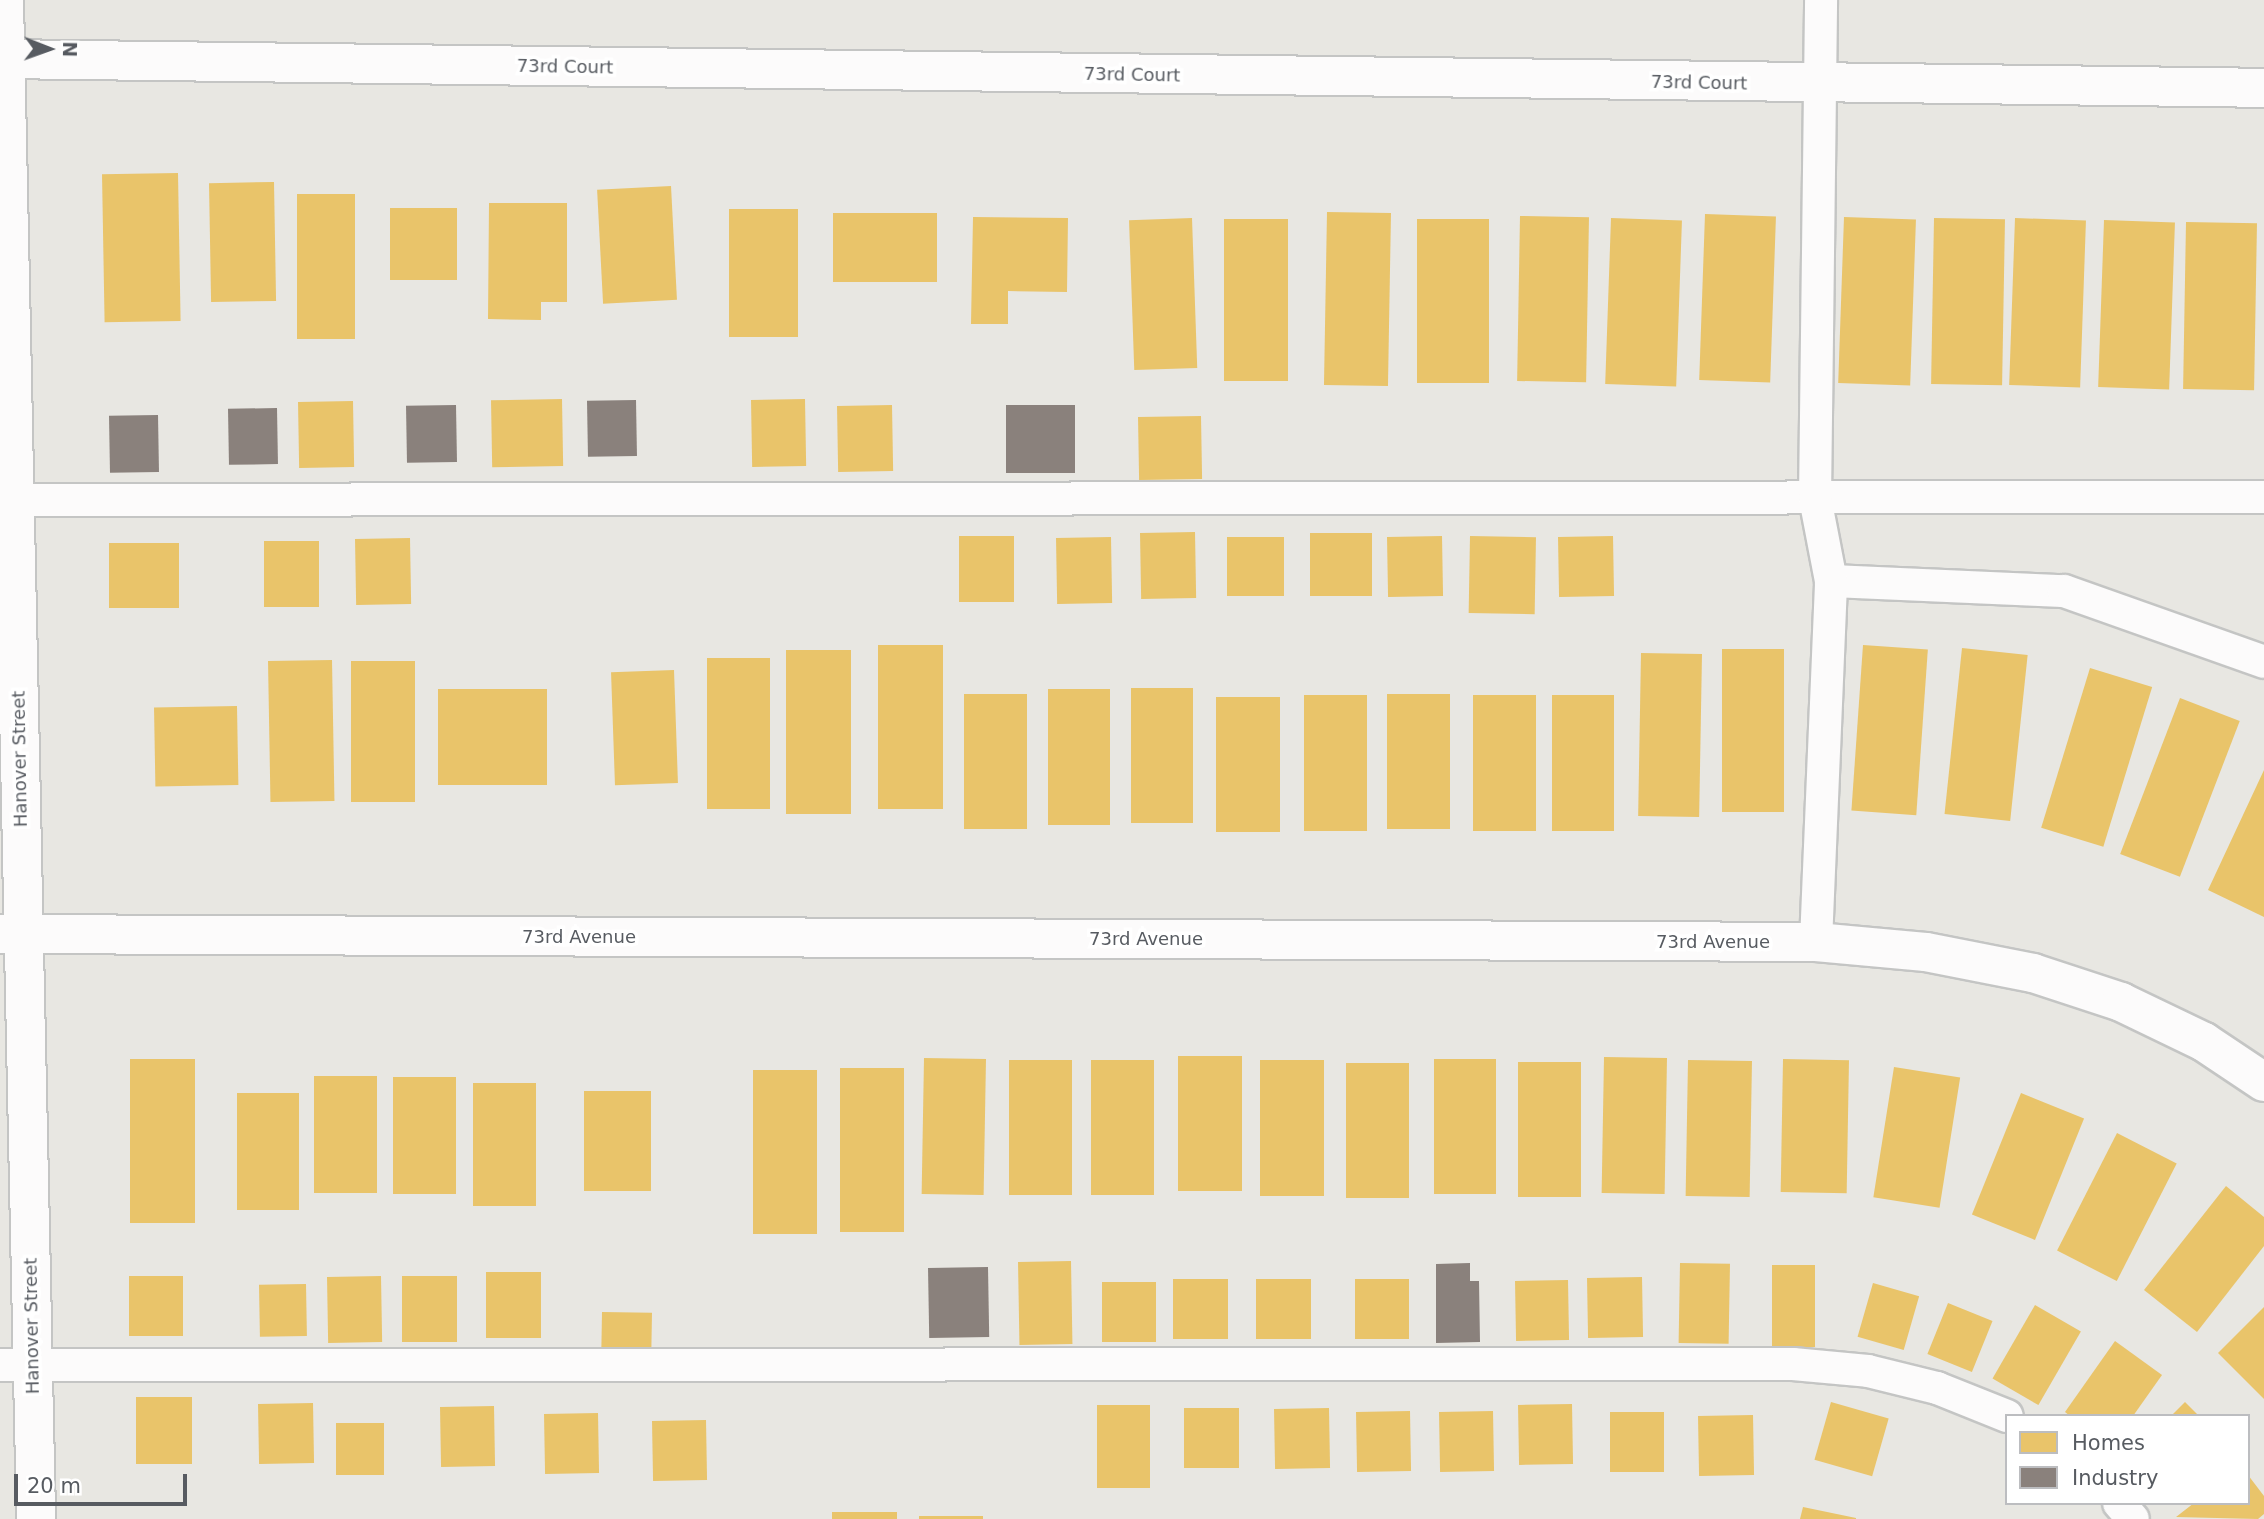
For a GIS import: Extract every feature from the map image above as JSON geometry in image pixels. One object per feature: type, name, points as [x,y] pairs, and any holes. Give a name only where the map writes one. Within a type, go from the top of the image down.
[{"type":"street","name":"Hanover Street","points":[[4,0],[16,1365],[36,1519]]},
{"type":"street","name":"73rd Court","points":[[3,59],[1822,85],[2264,88]]},
{"type":"street","name":"73rd Avenue","points":[[12,934],[1816,942],[1926,952],[2033,973],[2121,1002],[2204,1042],[2264,1082]]},
{"type":"lane","points":[[1816,942],[1831,581],[1815,498],[1821,0]]},
{"type":"lane","points":[[7,500],[2264,497]]},
{"type":"lane","points":[[1831,581],[2064,592],[2264,662]]},
{"type":"lane","points":[[16,1365],[1793,1364],[1868,1371],[1937,1388],[2005,1415]]},
{"type":"lane","points":[[2121,1505],[2133,1519]]},
{"type":"building: Homes","points":[[178,173],[181,321],[105,322],[102,174]]},
{"type":"building: Homes","points":[[274,182],[276,301],[211,302],[209,183]]},
{"type":"building: Homes","points":[[671,186],[677,300],[603,304],[597,190]]},
{"type":"building: Homes","points":[[297,194],[355,194],[355,339],[297,339]]},
{"type":"building: Homes","points":[[489,203],[567,203],[567,302],[541,302],[541,320],[488,319]]},
{"type":"building: Homes","points":[[390,208],[457,208],[457,280],[390,280]]},
{"type":"building: Homes","points":[[729,209],[798,209],[798,337],[729,337]]},
{"type":"building: Homes","points":[[1327,212],[1391,213],[1388,386],[1324,385]]},
{"type":"building: Homes","points":[[833,213],[937,213],[937,282],[833,282]]},
{"type":"building: Homes","points":[[1705,214],[1776,216],[1770,382],[1699,380]]},
{"type":"building: Homes","points":[[1520,216],[1589,217],[1586,382],[1517,381]]},
{"type":"building: Homes","points":[[973,217],[1068,218],[1067,292],[1008,291],[1008,324],[971,324]]},
{"type":"building: Homes","points":[[1844,217],[1916,220],[1910,385],[1838,383]]},
{"type":"building: Homes","points":[[1192,218],[1197,368],[1134,370],[1129,220]]},
{"type":"building: Homes","points":[[1611,218],[1682,220],[1676,386],[1605,384]]},
{"type":"building: Homes","points":[[1934,218],[2005,219],[2002,385],[1931,384]]},
{"type":"building: Homes","points":[[2015,218],[2086,220],[2080,387],[2009,385]]},
{"type":"building: Homes","points":[[1224,219],[1288,219],[1288,381],[1224,381]]},
{"type":"building: Homes","points":[[1417,219],[1489,219],[1489,383],[1417,383]]},
{"type":"building: Homes","points":[[2104,220],[2175,222],[2169,389],[2098,387]]},
{"type":"building: Homes","points":[[2186,222],[2257,223],[2254,390],[2183,389]]},
{"type":"building: Homes","points":[[562,399],[563,466],[492,467],[491,400]]},
{"type":"building: Homes","points":[[805,399],[806,466],[752,467],[751,400]]},
{"type":"building: Homes","points":[[353,401],[354,467],[299,468],[298,402]]},
{"type":"building: Homes","points":[[892,405],[893,471],[838,472],[837,406]]},
{"type":"building: Homes","points":[[1201,416],[1202,479],[1139,480],[1138,417]]},
{"type":"building: Homes","points":[[1195,532],[1196,598],[1141,599],[1140,533]]},
{"type":"building: Homes","points":[[1310,533],[1372,533],[1372,596],[1310,596]]},
{"type":"building: Homes","points":[[959,536],[1014,536],[1014,602],[959,602]]},
{"type":"building: Homes","points":[[1442,536],[1443,596],[1388,597],[1387,537]]},
{"type":"building: Homes","points":[[1470,536],[1536,537],[1535,614],[1469,613]]},
{"type":"building: Homes","points":[[1613,536],[1614,596],[1559,597],[1558,537]]},
{"type":"building: Homes","points":[[1111,537],[1112,603],[1057,604],[1056,538]]},
{"type":"building: Homes","points":[[1227,537],[1284,537],[1284,596],[1227,596]]},
{"type":"building: Homes","points":[[410,538],[411,604],[356,605],[355,539]]},
{"type":"building: Homes","points":[[264,541],[319,541],[319,607],[264,607]]},
{"type":"building: Homes","points":[[109,543],[179,543],[179,608],[109,608]]},
{"type":"building: Homes","points":[[878,645],[943,645],[943,809],[878,809]]},
{"type":"building: Homes","points":[[1863,645],[1928,650],[1916,815],[1851,811]]},
{"type":"building: Homes","points":[[1962,648],[2028,655],[2010,821],[1945,814]]},
{"type":"building: Homes","points":[[1722,649],[1784,649],[1784,812],[1722,812]]},
{"type":"building: Homes","points":[[786,650],[851,650],[851,814],[786,814]]},
{"type":"building: Homes","points":[[1641,653],[1702,654],[1699,817],[1638,816]]},
{"type":"building: Homes","points":[[707,658],[770,658],[770,809],[707,809]]},
{"type":"building: Homes","points":[[332,660],[334,801],[270,802],[268,661]]},
{"type":"building: Homes","points":[[351,661],[415,661],[415,802],[351,802]]},
{"type":"building: Homes","points":[[2090,668],[2152,687],[2103,847],[2041,828]]},
{"type":"building: Homes","points":[[674,670],[678,783],[615,785],[611,672]]},
{"type":"building: Homes","points":[[1131,688],[1193,688],[1193,823],[1131,823]]},
{"type":"building: Homes","points":[[438,689],[547,689],[547,785],[438,785]]},
{"type":"building: Homes","points":[[1048,689],[1110,689],[1110,825],[1048,825]]},
{"type":"building: Homes","points":[[964,694],[1027,694],[1027,829],[964,829]]},
{"type":"building: Homes","points":[[1387,694],[1450,694],[1450,829],[1387,829]]},
{"type":"building: Homes","points":[[1304,695],[1367,695],[1367,831],[1304,831]]},
{"type":"building: Homes","points":[[1473,695],[1536,695],[1536,831],[1473,831]]},
{"type":"building: Homes","points":[[1552,695],[1614,695],[1614,831],[1552,831]]},
{"type":"building: Homes","points":[[1216,697],[1280,697],[1280,832],[1216,832]]},
{"type":"building: Homes","points":[[2180,698],[2240,721],[2180,877],[2120,854]]},
{"type":"building: Homes","points":[[237,706],[238,785],[155,786],[154,707]]},
{"type":"building: Homes","points":[[2264,770],[2264,917],[2208,890]]},
{"type":"building: Homes","points":[[1178,1056],[1242,1056],[1242,1191],[1178,1191]]},
{"type":"building: Homes","points":[[1604,1057],[1667,1058],[1665,1194],[1602,1193]]},
{"type":"building: Homes","points":[[924,1058],[986,1059],[984,1195],[922,1194]]},
{"type":"building: Homes","points":[[130,1059],[195,1059],[195,1223],[130,1223]]},
{"type":"building: Homes","points":[[1434,1059],[1496,1059],[1496,1194],[1434,1194]]},
{"type":"building: Homes","points":[[1783,1059],[1849,1060],[1847,1193],[1781,1192]]},
{"type":"building: Homes","points":[[1009,1060],[1072,1060],[1072,1195],[1009,1195]]},
{"type":"building: Homes","points":[[1091,1060],[1154,1060],[1154,1195],[1091,1195]]},
{"type":"building: Homes","points":[[1260,1060],[1324,1060],[1324,1196],[1260,1196]]},
{"type":"building: Homes","points":[[1688,1060],[1752,1061],[1750,1197],[1686,1196]]},
{"type":"building: Homes","points":[[1518,1062],[1581,1062],[1581,1197],[1518,1197]]},
{"type":"building: Homes","points":[[1346,1063],[1409,1063],[1409,1198],[1346,1198]]},
{"type":"building: Homes","points":[[1894,1067],[1960,1077],[1940,1208],[1873,1197]]},
{"type":"building: Homes","points":[[840,1068],[904,1068],[904,1232],[840,1232]]},
{"type":"building: Homes","points":[[753,1070],[817,1070],[817,1234],[753,1234]]},
{"type":"building: Homes","points":[[314,1076],[377,1076],[377,1193],[314,1193]]},
{"type":"building: Homes","points":[[393,1077],[456,1077],[456,1194],[393,1194]]},
{"type":"building: Homes","points":[[473,1083],[536,1083],[536,1206],[473,1206]]},
{"type":"building: Homes","points":[[584,1091],[651,1091],[651,1191],[584,1191]]},
{"type":"building: Homes","points":[[237,1093],[299,1093],[299,1210],[237,1210]]},
{"type":"building: Homes","points":[[2021,1093],[2084,1118],[2035,1240],[1972,1214]]},
{"type":"building: Homes","points":[[2117,1133],[2177,1163],[2117,1281],[2057,1251]]},
{"type":"building: Homes","points":[[2226,1186],[2264,1217],[2264,1246],[2197,1332],[2144,1290]]},
{"type":"building: Homes","points":[[1071,1261],[1072,1344],[1019,1345],[1018,1262]]},
{"type":"building: Homes","points":[[1680,1263],[1730,1264],[1729,1344],[1679,1343]]},
{"type":"building: Homes","points":[[1772,1265],[1815,1265],[1815,1347],[1772,1347]]},
{"type":"building: Homes","points":[[486,1272],[541,1272],[541,1338],[486,1338]]},
{"type":"building: Homes","points":[[129,1276],[183,1276],[183,1336],[129,1336]]},
{"type":"building: Homes","points":[[381,1276],[382,1342],[328,1343],[327,1277]]},
{"type":"building: Homes","points":[[402,1276],[457,1276],[457,1342],[402,1342]]},
{"type":"building: Homes","points":[[1642,1277],[1643,1337],[1588,1338],[1587,1278]]},
{"type":"building: Homes","points":[[1173,1279],[1228,1279],[1228,1339],[1173,1339]]},
{"type":"building: Homes","points":[[1256,1279],[1311,1279],[1311,1339],[1256,1339]]},
{"type":"building: Homes","points":[[1355,1279],[1409,1279],[1409,1339],[1355,1339]]},
{"type":"building: Homes","points":[[1568,1280],[1569,1340],[1516,1341],[1515,1281]]},
{"type":"building: Homes","points":[[1102,1282],[1156,1282],[1156,1342],[1102,1342]]},
{"type":"building: Homes","points":[[1873,1283],[1919,1296],[1904,1350],[1858,1337]]},
{"type":"building: Homes","points":[[306,1284],[307,1336],[260,1337],[259,1285]]},
{"type":"building: Homes","points":[[1948,1303],[1993,1321],[1972,1372],[1927,1354]]},
{"type":"building: Homes","points":[[2035,1305],[2081,1331],[2038,1405],[1992,1379]]},
{"type":"building: Homes","points":[[2264,1307],[2264,1399],[2218,1353]]},
{"type":"building: Homes","points":[[602,1312],[652,1313],[651,1353],[601,1352]]},
{"type":"building: Homes","points":[[2115,1341],[2162,1375],[2134,1414],[2065,1412]]},
{"type":"building: Homes","points":[[136,1397],[192,1397],[192,1464],[136,1464]]},
{"type":"building: Homes","points":[[1831,1402],[1889,1419],[1872,1476],[1814,1460]]},
{"type":"building: Homes","points":[[2185,1402],[2197,1414],[2173,1414]]},
{"type":"building: Homes","points":[[313,1403],[314,1463],[259,1464],[258,1404]]},
{"type":"building: Homes","points":[[1572,1404],[1573,1464],[1519,1465],[1518,1405]]},
{"type":"building: Homes","points":[[1097,1405],[1150,1405],[1150,1488],[1097,1488]]},
{"type":"building: Homes","points":[[494,1406],[495,1466],[441,1467],[440,1407]]},
{"type":"building: Homes","points":[[1184,1408],[1239,1408],[1239,1468],[1184,1468]]},
{"type":"building: Homes","points":[[1329,1408],[1330,1468],[1275,1469],[1274,1409]]},
{"type":"building: Homes","points":[[1410,1411],[1411,1471],[1357,1472],[1356,1412]]},
{"type":"building: Homes","points":[[1493,1411],[1494,1471],[1440,1472],[1439,1412]]},
{"type":"building: Homes","points":[[1610,1412],[1664,1412],[1664,1472],[1610,1472]]},
{"type":"building: Homes","points":[[598,1413],[599,1473],[545,1474],[544,1414]]},
{"type":"building: Homes","points":[[1753,1415],[1754,1475],[1699,1476],[1698,1416]]},
{"type":"building: Homes","points":[[706,1420],[707,1480],[653,1481],[652,1421]]},
{"type":"building: Homes","points":[[336,1423],[384,1423],[384,1475],[336,1475]]},
{"type":"building: Homes","points":[[2250,1478],[2264,1496],[2264,1514],[2258,1519],[2176,1517],[2191,1505],[2250,1505]]},
{"type":"building: Homes","points":[[1803,1507],[1856,1518],[1856,1519],[1800,1519]]},
{"type":"building: Homes","points":[[832,1512],[897,1512],[897,1519],[832,1519]]},
{"type":"building: Homes","points":[[919,1516],[983,1516],[983,1519],[919,1519]]},
{"type":"building: Industry","points":[[636,400],[637,456],[588,457],[587,401]]},
{"type":"building: Industry","points":[[456,405],[457,462],[407,463],[406,406]]},
{"type":"building: Industry","points":[[1006,405],[1075,405],[1075,473],[1006,473]]},
{"type":"building: Industry","points":[[277,408],[278,464],[229,465],[228,409]]},
{"type":"building: Industry","points":[[158,415],[159,472],[110,473],[109,416]]},
{"type":"building: Industry","points":[[1470,1263],[1470,1281],[1479,1281],[1480,1342],[1436,1343],[1436,1264]]},
{"type":"building: Industry","points":[[988,1267],[989,1337],[929,1338],[928,1268]]}]
